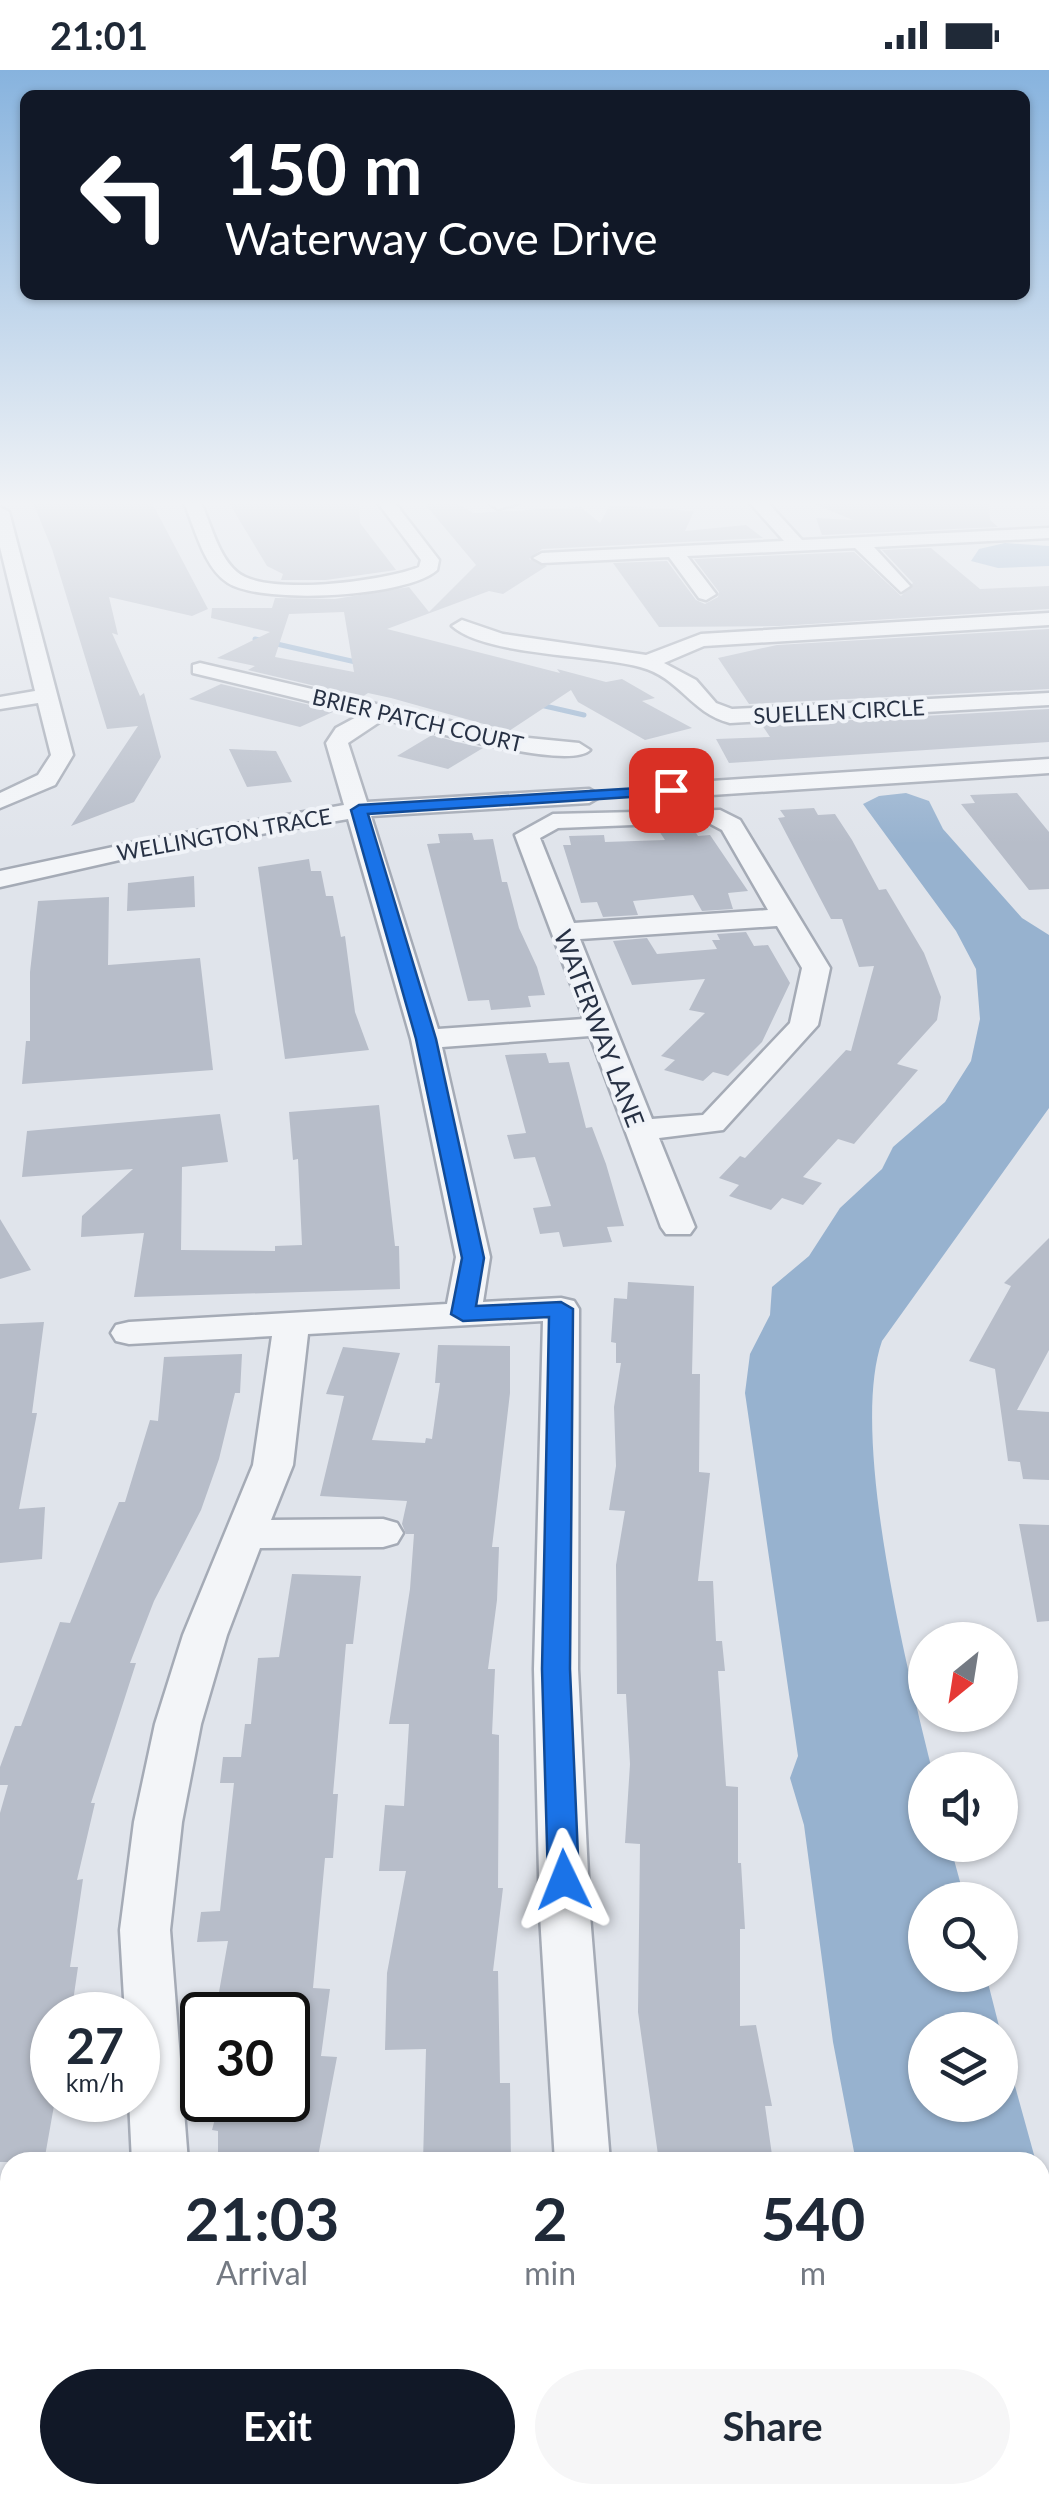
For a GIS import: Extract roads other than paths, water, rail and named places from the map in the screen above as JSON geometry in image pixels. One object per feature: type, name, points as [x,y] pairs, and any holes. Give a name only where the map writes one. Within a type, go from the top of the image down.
[{"type":"street","points":[[0,801],[45,781],[62,761],[28,617]]},
{"type":"street","points":[[648,662],[701,640],[1049,618]]},
{"type":"street","name":"SUELLEN CIRCLE","points":[[462,626],[500,639],[648,662],[689,684],[708,708],[744,717],[1049,699]]},
{"type":"street","name":"BRIER PATCH COURT","points":[[200,669],[518,744],[579,750]]},
{"type":"street","points":[[0,703],[47,695]]},
{"type":"street","points":[[380,712],[344,733],[337,743],[426,1039],[473,1258],[463,1314]]},
{"type":"street","name":"WELLINGTON TRACE","points":[[0,879],[146,847],[359,810],[1049,766]]},
{"type":"street","name":"WATERWAY LANE","points":[[678,1227],[527,841],[532,829],[554,821],[683,813],[723,819],[731,824],[786,917]]},
{"type":"street","points":[[562,932],[786,917],[816,968],[804,1024],[712,1122],[640,1130]]},
{"type":"street","points":[[426,1039],[600,1028]]},
{"type":"street","points":[[129,1333],[561,1309],[556,1669],[565,1915],[581,2152]]},
{"type":"street","points":[[159,2152],[145,1930],[158,1822],[178,1724],[204,1635],[273,1465],[291,1325]]},
{"type":"street","points":[[248,1534],[383,1532]]},
{"type":"water","points":[[906,793],[929,801],[943,829],[1022,918],[1049,935],[1049,1108],[882,1341],[874,1383],[872,1434],[885,1553],[908,1668],[908,1732],[923,1732],[928,1752],[908,1752],[908,1862],[955,1862],[960,1882],[908,1882],[908,1992],[990,1992],[995,2012],[908,2012],[908,2122],[1018,2122],[1018,2097],[1033,2152],[854,2152],[833,2042],[804,1825],[790,1778],[798,1756],[745,1393],[750,1354],[770,1315],[772,1287],[809,1256],[840,1208],[882,1169],[893,1147],[945,1102],[971,1061],[980,1019],[976,969],[956,931],[863,804],[879,796]]},
{"type":"waterway","points":[[255,639],[360,663]]},
{"type":"waterway","points":[[536,704],[584,715]]}]
